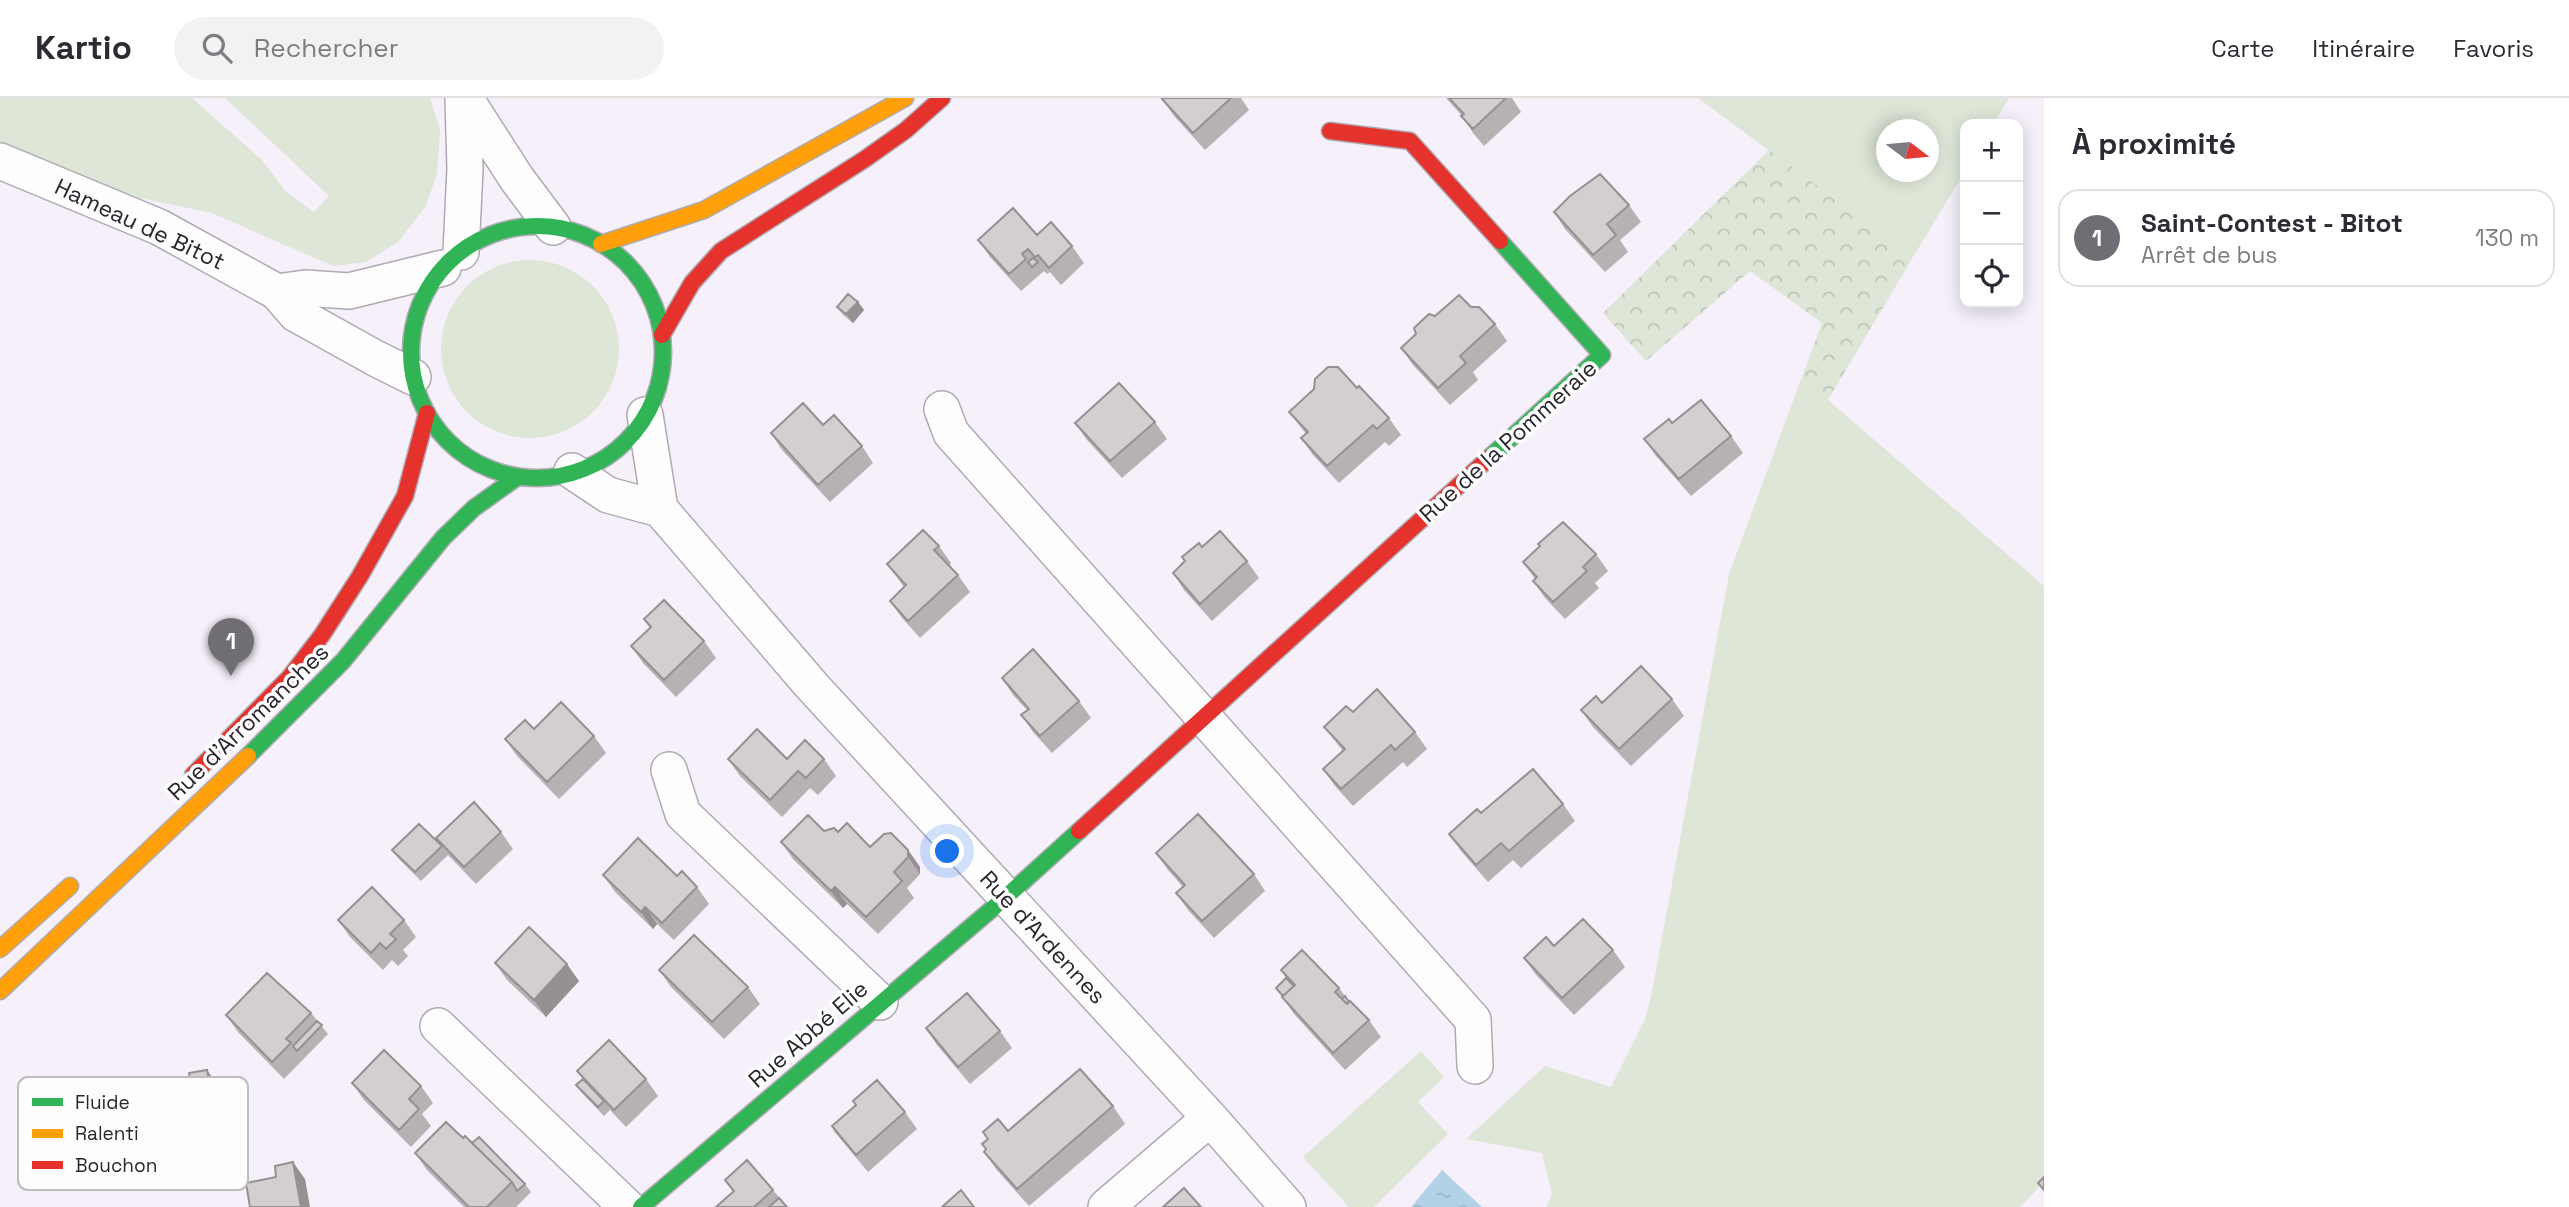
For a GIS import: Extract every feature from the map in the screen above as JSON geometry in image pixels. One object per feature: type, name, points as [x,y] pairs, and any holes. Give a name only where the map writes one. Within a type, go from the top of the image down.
[{"type":"main road","points":[[601,244],[704,210],[905,98]]},
{"type":"main road","points":[[662,335],[687,289],[703,268],[726,247],[830,183],[924,116],[942,98]]},
{"type":"main road","name":"Rue de la Pommeraie","points":[[1006,897],[1602,355],[1410,141],[1330,131]]},
{"type":"main road","points":[[553,227],[578,233],[601,244],[623,261],[642,282],[651,299],[662,335],[663,359],[659,382],[645,415],[632,435],[615,451],[595,464],[545,477],[516,478],[486,467],[458,450],[436,427],[427,413],[413,377],[412,337],[416,319],[431,283],[452,260],[483,237],[498,232],[516,228],[553,227]]},
{"type":"main road","name":"Rue d'Arromanches","points":[[178,790],[289,678],[360,576],[405,496],[427,413]]},
{"type":"main road","name":"Rue d'Arromanches","points":[[0,991],[65,925],[259,748],[342,663],[409,577],[461,519],[516,478]]},
{"type":"main road","points":[[0,949],[84,875]]},
{"type":"main road","name":"Rue Abbé Elie","points":[[640,1207],[1006,897]]},
{"type":"street","points":[[464,98],[517,179],[553,227]]},
{"type":"street","points":[[277,292],[305,288],[349,291],[452,260],[465,169],[464,98]]},
{"type":"street","name":"Hameau de Bitot","points":[[0,161],[159,227],[277,292],[296,314],[413,377]]},
{"type":"street","points":[[942,409],[951,433],[1474,1020],[1475,1066]]},
{"type":"street","points":[[572,471],[608,495],[660,509],[645,415]]},
{"type":"street","name":"Rue d'Ardennes","points":[[660,509],[811,686],[1210,1118],[1287,1207]]},
{"type":"street","points":[[669,771],[683,814],[880,1002]]},
{"type":"street","points":[[438,1026],[627,1207]]},
{"type":"street","points":[[1106,1207],[1210,1118]]},
{"type":"green space","points":[[0,98],[192,98],[262,160],[286,192],[314,212],[329,196],[225,98],[430,98],[440,130],[437,173],[426,206],[398,242],[366,262],[333,266],[212,213],[140,198],[0,145]]},
{"type":"green space","points":[[1698,98],[2009,98],[1996,119],[1960,119],[1960,179],[1913,257]]},
{"type":"green space","points":[[1769,150],[1913,257],[1828,400],[1799,385],[1822,323],[1750,271],[1646,361],[1603,313]]},
{"type":"green space","points":[[530,260],[564,266],[593,286],[613,315],[619,349],[613,383],[593,412],[564,432],[530,438],[496,432],[467,412],[447,383],[441,349],[447,315],[467,286],[496,266]]},
{"type":"green space","points":[[1799,385],[1828,400],[2044,586],[2044,1182],[2020,1207],[1546,1207],[1552,1194],[1542,1153],[1466,1139],[1545,1066],[1611,1087],[1646,1017],[1729,574]]},
{"type":"green space","points":[[1421,1051],[1444,1077],[1418,1102],[1448,1134],[1374,1207],[1349,1207],[1303,1157]]},
{"type":"water","points":[[1442,1170],[1482,1207],[1411,1207]]},
{"type":"building","points":[[1231,98],[1193,133],[1162,99]]},
{"type":"building","points":[[1449,98],[1506,98],[1473,129]]},
{"type":"building","points":[[1600,174],[1629,205],[1607,224],[1616,235],[1593,255],[1554,212],[1570,196]]},
{"type":"building","points":[[1013,208],[1037,235],[1051,222],[1072,246],[1049,268],[1038,255],[1035,257],[1028,249],[1022,254],[1026,259],[1009,274],[978,240]]},
{"type":"building","points":[[1033,258],[1038,262],[1032,267],[1028,262]]},
{"type":"building","points":[[848,294],[858,302],[846,314],[837,307]]},
{"type":"building","points":[[1459,295],[1471,307],[1479,307],[1495,324],[1460,356],[1466,363],[1438,388],[1401,348],[1416,334],[1414,328],[1429,314],[1435,316]]},
{"type":"building","points":[[1328,367],[1338,367],[1389,418],[1377,429],[1373,425],[1327,466],[1301,438],[1308,432],[1289,412],[1314,389],[1315,379]]},
{"type":"building","points":[[1119,383],[1155,422],[1110,461],[1075,423]]},
{"type":"building","points":[[1701,400],[1731,436],[1679,479],[1644,439],[1669,419],[1672,423]]},
{"type":"building","points":[[803,403],[823,425],[834,415],[862,446],[818,485],[771,433]]},
{"type":"building","points":[[1563,522],[1596,554],[1583,567],[1587,571],[1553,602],[1533,581],[1537,577],[1523,562],[1540,546],[1538,544]]},
{"type":"building","points":[[923,530],[939,546],[934,550],[958,575],[908,621],[890,601],[906,585],[887,564]]},
{"type":"building","points":[[1220,531],[1247,561],[1200,604],[1173,573],[1185,561],[1182,557],[1199,543],[1202,547]]},
{"type":"building","points":[[664,600],[704,641],[664,680],[631,646],[651,627],[644,619]]},
{"type":"building","points":[[1033,649],[1079,701],[1040,736],[1021,715],[1029,709],[1002,678]]},
{"type":"building","points":[[1641,666],[1672,699],[1619,749],[1581,710],[1596,696],[1602,703]]},
{"type":"building","points":[[1377,689],[1415,732],[1395,750],[1391,745],[1341,789],[1323,769],[1345,749],[1324,727],[1346,706],[1353,712]]},
{"type":"building","points":[[561,702],[594,736],[547,782],[505,739],[525,720],[534,729]]},
{"type":"building","points":[[757,729],[787,759],[805,740],[824,759],[806,778],[798,771],[770,800],[728,759]]},
{"type":"building","points":[[1533,769],[1563,804],[1509,851],[1501,843],[1476,865],[1449,834],[1477,809],[1481,813]]},
{"type":"building","points":[[474,802],[501,832],[464,867],[436,838]]},
{"type":"building","points":[[1198,814],[1254,874],[1202,921],[1176,893],[1185,885],[1156,853]]},
{"type":"building","points":[[808,815],[824,831],[834,828],[838,832],[847,823],[870,847],[884,834],[891,833],[908,850],[908,857],[894,872],[902,881],[866,917],[835,887],[831,891],[781,842]]},
{"type":"building","points":[[419,824],[442,846],[415,872],[392,850]]},
{"type":"building","points":[[638,838],[677,876],[682,871],[697,887],[662,923],[645,907],[641,912],[603,875]]},
{"type":"building","points":[[372,887],[404,920],[390,934],[396,939],[386,949],[380,943],[371,953],[338,920]]},
{"type":"building","points":[[1583,919],[1613,950],[1562,998],[1524,958],[1546,937],[1554,946]]},
{"type":"building","points":[[529,927],[567,964],[534,1000],[495,963]]},
{"type":"building","points":[[694,935],[748,987],[712,1022],[659,970]]},
{"type":"building","points":[[1302,950],[1339,988],[1335,992],[1347,1004],[1350,1001],[1369,1020],[1333,1053],[1282,997],[1295,985],[1281,970]]},
{"type":"building","points":[[267,973],[311,1013],[286,1039],[291,1043],[272,1062],[226,1015]]},
{"type":"building","points":[[1286,978],[1294,986],[1283,996],[1276,988]]},
{"type":"building","points":[[967,993],[1000,1031],[958,1067],[926,1028]]},
{"type":"building","points":[[317,1021],[322,1025],[297,1051],[293,1046]]},
{"type":"building","points":[[609,1040],[646,1079],[614,1110],[577,1071]]},
{"type":"building","points":[[384,1050],[421,1086],[409,1099],[419,1109],[399,1130],[352,1083]]},
{"type":"building","points":[[1080,1069],[1113,1106],[1017,1189],[984,1152],[986,1149],[982,1144],[988,1139],[983,1132],[998,1119],[1008,1131]]},
{"type":"building","points":[[207,1070],[208,1077],[190,1077],[189,1073]]},
{"type":"building","points":[[583,1079],[604,1101],[598,1107],[576,1085]]},
{"type":"building","points":[[877,1080],[905,1112],[856,1155],[832,1126],[856,1105],[853,1101]]},
{"type":"building","points":[[446,1122],[463,1138],[465,1136],[512,1182],[487,1207],[469,1207],[415,1153]]},
{"type":"building","points":[[479,1137],[525,1184],[517,1191],[512,1182],[472,1143]]},
{"type":"building","points":[[747,1160],[773,1190],[754,1207],[716,1207],[734,1191],[725,1180]]},
{"type":"building","points":[[293,1162],[301,1207],[250,1207],[248,1183],[276,1177],[275,1166]]},
{"type":"building","points":[[2044,1177],[2044,1190],[2038,1183]]},
{"type":"building","points":[[1184,1188],[1201,1207],[1163,1207]]},
{"type":"building","points":[[961,1190],[974,1207],[942,1207]]},
{"type":"building","points":[[779,1198],[787,1207],[769,1207]]},
{"type":"traffic: fast","points":[[537,226],[585,236],[626,263],[653,304],[663,352],[653,400],[626,441],[585,468],[537,478],[489,468],[448,441],[421,400],[411,352],[421,304],[448,263],[489,236],[537,226]]},
{"type":"traffic: fast","points":[[1489,458],[1602,355],[1500,241]]},
{"type":"traffic: fast","points":[[248,756],[343,661],[443,538],[474,508],[516,478]]},
{"type":"traffic: fast","points":[[641,1207],[1006,897],[1079,831]]},
{"type":"traffic: slow","points":[[601,244],[704,210],[905,98]]},
{"type":"traffic: slow","points":[[0,991],[248,756]]},
{"type":"traffic: slow","points":[[0,949],[70,886]]},
{"type":"traffic: jam","points":[[662,335],[692,283],[721,251],[865,159],[906,130],[942,98]]},
{"type":"traffic: jam","points":[[1330,131],[1410,141],[1500,241]]},
{"type":"traffic: jam","points":[[193,775],[289,678],[322,635],[360,576],[405,496],[427,413]]},
{"type":"traffic: jam","points":[[1079,831],[1489,458]]},
{"type":"place","name":"Saint-Contest - Bitot","points":[[231,676]]}]
